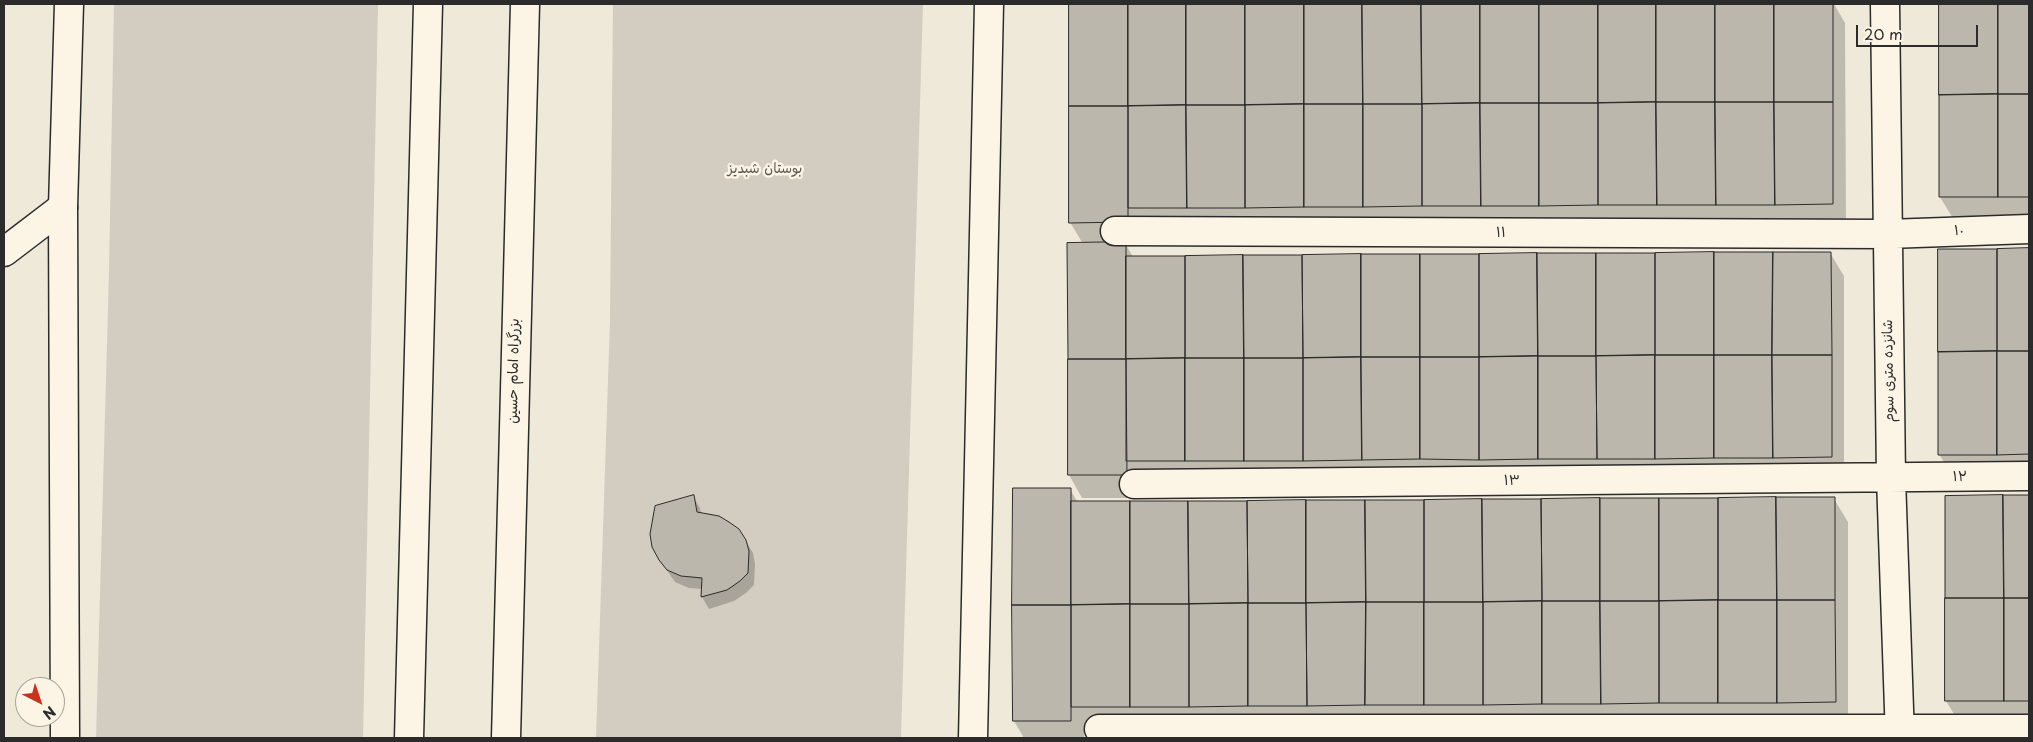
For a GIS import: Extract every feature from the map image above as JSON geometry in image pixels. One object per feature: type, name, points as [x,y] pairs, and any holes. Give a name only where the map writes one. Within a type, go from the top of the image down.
[{"type":"main road","points":[[64,737],[63,207],[69,4]]},
{"type":"main road","points":[[409,738],[428,4]]},
{"type":"main road","name":"بزرگراه امام حسین","points":[[506,738],[525,4]]},
{"type":"main road","points":[[973,738],[989,4]]},
{"type":"main road","name":"شانزده متری سوم","points":[[1885,4],[1891,478],[1900,734]]},
{"type":"main road","points":[[4,252],[63,207]]},
{"type":"main road","name":"۱۰","points":[[1888,234],[2029,229]]},
{"type":"main road","name":"۱۱","points":[[1115,231],[1888,234]]},
{"type":"main road","name":"۱۲","points":[[1891,478],[2029,476]]},
{"type":"main road","name":"۱۳","points":[[1134,484],[1891,478]]},
{"type":"main road","points":[[1099,729],[1900,734],[2029,729]]},
{"type":"green space","points":[[114,4],[378,4],[363,738],[96,738],[109,271]]},
{"type":"green space","name":"بوستان شبدیز","points":[[613,4],[923,4],[901,738],[596,738],[610,320]]},
{"type":"building","points":[[1069,4],[1128,4],[1128,106],[1069,106]]},
{"type":"building","points":[[1128,4],[1186,4],[1186,105],[1128,106]]},
{"type":"building","points":[[1186,4],[1245,4],[1245,105],[1186,105]]},
{"type":"building","points":[[1245,4],[1304,4],[1304,104],[1245,105]]},
{"type":"building","points":[[1304,4],[1362,4],[1363,104],[1304,104]]},
{"type":"building","points":[[1362,4],[1421,4],[1422,104],[1363,104]]},
{"type":"building","points":[[1421,4],[1480,4],[1480,103],[1422,104]]},
{"type":"building","points":[[1480,4],[1539,4],[1539,103],[1480,103]]},
{"type":"building","points":[[1539,4],[1598,4],[1598,103],[1539,103]]},
{"type":"building","points":[[1598,4],[1656,4],[1656,102],[1598,103]]},
{"type":"building","points":[[1656,4],[1715,4],[1715,102],[1656,102]]},
{"type":"building","points":[[1715,4],[1774,4],[1774,102],[1715,102]]},
{"type":"building","points":[[1774,4],[1833,4],[1833,102],[1774,102]]},
{"type":"building","points":[[1939,4],[1998,4],[1998,94],[1939,95]]},
{"type":"building","points":[[1998,4],[2029,4],[2029,94],[1998,94]]},
{"type":"building","points":[[1998,94],[1998,197],[1939,197],[1939,95]]},
{"type":"building","points":[[1998,94],[2029,94],[2029,197],[1998,197]]},
{"type":"building","points":[[1656,102],[1715,102],[1716,205],[1657,205]]},
{"type":"building","points":[[1656,102],[1657,205],[1598,205],[1598,103]]},
{"type":"building","points":[[1715,102],[1774,102],[1775,205],[1716,205]]},
{"type":"building","points":[[1774,102],[1833,102],[1833,204],[1775,205]]},
{"type":"building","points":[[1480,103],[1539,103],[1539,206],[1481,206]]},
{"type":"building","points":[[1480,103],[1481,206],[1422,206],[1422,104]]},
{"type":"building","points":[[1539,103],[1598,103],[1598,205],[1539,206]]},
{"type":"building","points":[[1304,104],[1363,104],[1363,207],[1304,207]]},
{"type":"building","points":[[1304,104],[1304,207],[1245,208],[1245,105]]},
{"type":"building","points":[[1363,104],[1422,104],[1422,206],[1363,207]]},
{"type":"building","points":[[1186,105],[1245,105],[1245,208],[1187,208]]},
{"type":"building","points":[[1186,105],[1187,208],[1128,208],[1128,106]]},
{"type":"building","points":[[1069,106],[1128,106],[1128,222],[1069,223]]},
{"type":"building","points":[[1126,242],[1126,359],[1068,359],[1067,243]]},
{"type":"building","points":[[2029,248],[2029,351],[1997,351],[1997,249]]},
{"type":"building","points":[[1938,249],[1997,249],[1997,351],[1938,352]]},
{"type":"building","points":[[1714,252],[1773,252],[1772,355],[1714,355]]},
{"type":"building","points":[[1714,252],[1714,355],[1655,355],[1655,253]]},
{"type":"building","points":[[1773,252],[1831,252],[1832,355],[1772,355]]},
{"type":"building","points":[[1537,253],[1596,253],[1596,356],[1538,356]]},
{"type":"building","points":[[1537,253],[1538,356],[1479,357],[1479,254]]},
{"type":"building","points":[[1596,253],[1655,253],[1655,355],[1596,356]]},
{"type":"building","points":[[1361,254],[1420,254],[1420,357],[1361,357]]},
{"type":"building","points":[[1361,254],[1361,357],[1303,358],[1302,255]]},
{"type":"building","points":[[1420,254],[1479,254],[1479,357],[1420,357]]},
{"type":"building","points":[[1243,255],[1302,255],[1303,358],[1244,358]]},
{"type":"building","points":[[1243,255],[1244,358],[1185,358],[1185,256]]},
{"type":"building","points":[[1126,256],[1185,256],[1185,358],[1126,359]]},
{"type":"building","points":[[1997,351],[1997,455],[1938,455],[1938,352]]},
{"type":"building","points":[[1997,351],[2029,351],[2029,454],[1997,455]]},
{"type":"building","points":[[1655,355],[1714,355],[1714,458],[1655,459]]},
{"type":"building","points":[[1655,355],[1655,459],[1597,459],[1596,356]]},
{"type":"building","points":[[1714,355],[1772,355],[1773,458],[1714,458]]},
{"type":"building","points":[[1772,355],[1832,355],[1832,457],[1773,458]]},
{"type":"building","points":[[1538,356],[1596,356],[1597,459],[1538,459]]},
{"type":"building","points":[[1538,356],[1538,459],[1479,460],[1479,357]]},
{"type":"building","points":[[1361,357],[1420,357],[1420,459],[1362,460]]},
{"type":"building","points":[[1361,357],[1362,460],[1303,461],[1303,358]]},
{"type":"building","points":[[1420,357],[1479,357],[1479,460],[1420,459]]},
{"type":"building","points":[[1185,358],[1244,358],[1244,461],[1185,461]]},
{"type":"building","points":[[1185,358],[1185,461],[1126,461],[1126,359]]},
{"type":"building","points":[[1244,358],[1303,358],[1303,461],[1244,461]]},
{"type":"building","points":[[1068,359],[1126,359],[1127,475],[1068,475]]},
{"type":"building","points":[[1013,488],[1071,488],[1071,605],[1012,605]]},
{"type":"building","points":[[694,495],[697,512],[719,516],[739,529],[746,540],[749,551],[748,573],[740,581],[727,590],[701,597],[702,578],[681,576],[667,570],[652,547],[650,534],[655,506]]},
{"type":"building","points":[[2003,495],[2029,495],[2029,598],[2004,598]]},
{"type":"building","points":[[2003,495],[2004,598],[1945,598],[1945,496]]},
{"type":"building","points":[[1776,497],[1777,600],[1718,600],[1718,498]]},
{"type":"building","points":[[1776,497],[1835,497],[1835,600],[1777,600]]},
{"type":"building","points":[[1600,498],[1659,498],[1659,601],[1600,601]]},
{"type":"building","points":[[1600,498],[1600,601],[1542,601],[1541,499]]},
{"type":"building","points":[[1659,498],[1718,498],[1718,600],[1659,601]]},
{"type":"building","points":[[1482,499],[1541,499],[1542,601],[1483,602]]},
{"type":"building","points":[[1482,499],[1483,602],[1424,602],[1424,500]]},
{"type":"building","points":[[1306,500],[1365,500],[1366,602],[1306,603]]},
{"type":"building","points":[[1306,500],[1306,603],[1248,603],[1247,501]]},
{"type":"building","points":[[1365,500],[1424,500],[1424,602],[1366,602]]},
{"type":"building","points":[[1071,501],[1130,501],[1130,604],[1071,605]]},
{"type":"building","points":[[1130,501],[1188,501],[1189,604],[1130,604]]},
{"type":"building","points":[[1188,501],[1247,501],[1248,603],[1189,604]]},
{"type":"building","points":[[1945,598],[2004,598],[2004,701],[1945,701]]},
{"type":"building","points":[[2004,598],[2029,598],[2029,701],[2004,701]]},
{"type":"building","points":[[1718,600],[1777,600],[1777,703],[1718,703]]},
{"type":"building","points":[[1718,600],[1718,703],[1659,703],[1659,601]]},
{"type":"building","points":[[1777,600],[1835,600],[1836,702],[1777,703]]},
{"type":"building","points":[[1542,601],[1600,601],[1601,704],[1542,704]]},
{"type":"building","points":[[1542,601],[1542,704],[1483,705],[1483,602]]},
{"type":"building","points":[[1600,601],[1659,601],[1659,703],[1601,704]]},
{"type":"building","points":[[1366,602],[1424,602],[1424,705],[1365,705]]},
{"type":"building","points":[[1366,602],[1365,705],[1307,706],[1306,603]]},
{"type":"building","points":[[1424,602],[1483,602],[1483,705],[1424,705]]},
{"type":"building","points":[[1248,603],[1306,603],[1307,706],[1248,706]]},
{"type":"building","points":[[1248,603],[1248,706],[1189,707],[1189,604]]},
{"type":"building","points":[[1130,604],[1189,604],[1189,707],[1130,707]]},
{"type":"building","points":[[1130,604],[1130,707],[1071,707],[1071,605]]},
{"type":"building","points":[[1012,605],[1071,605],[1071,721],[1013,721]]}]
